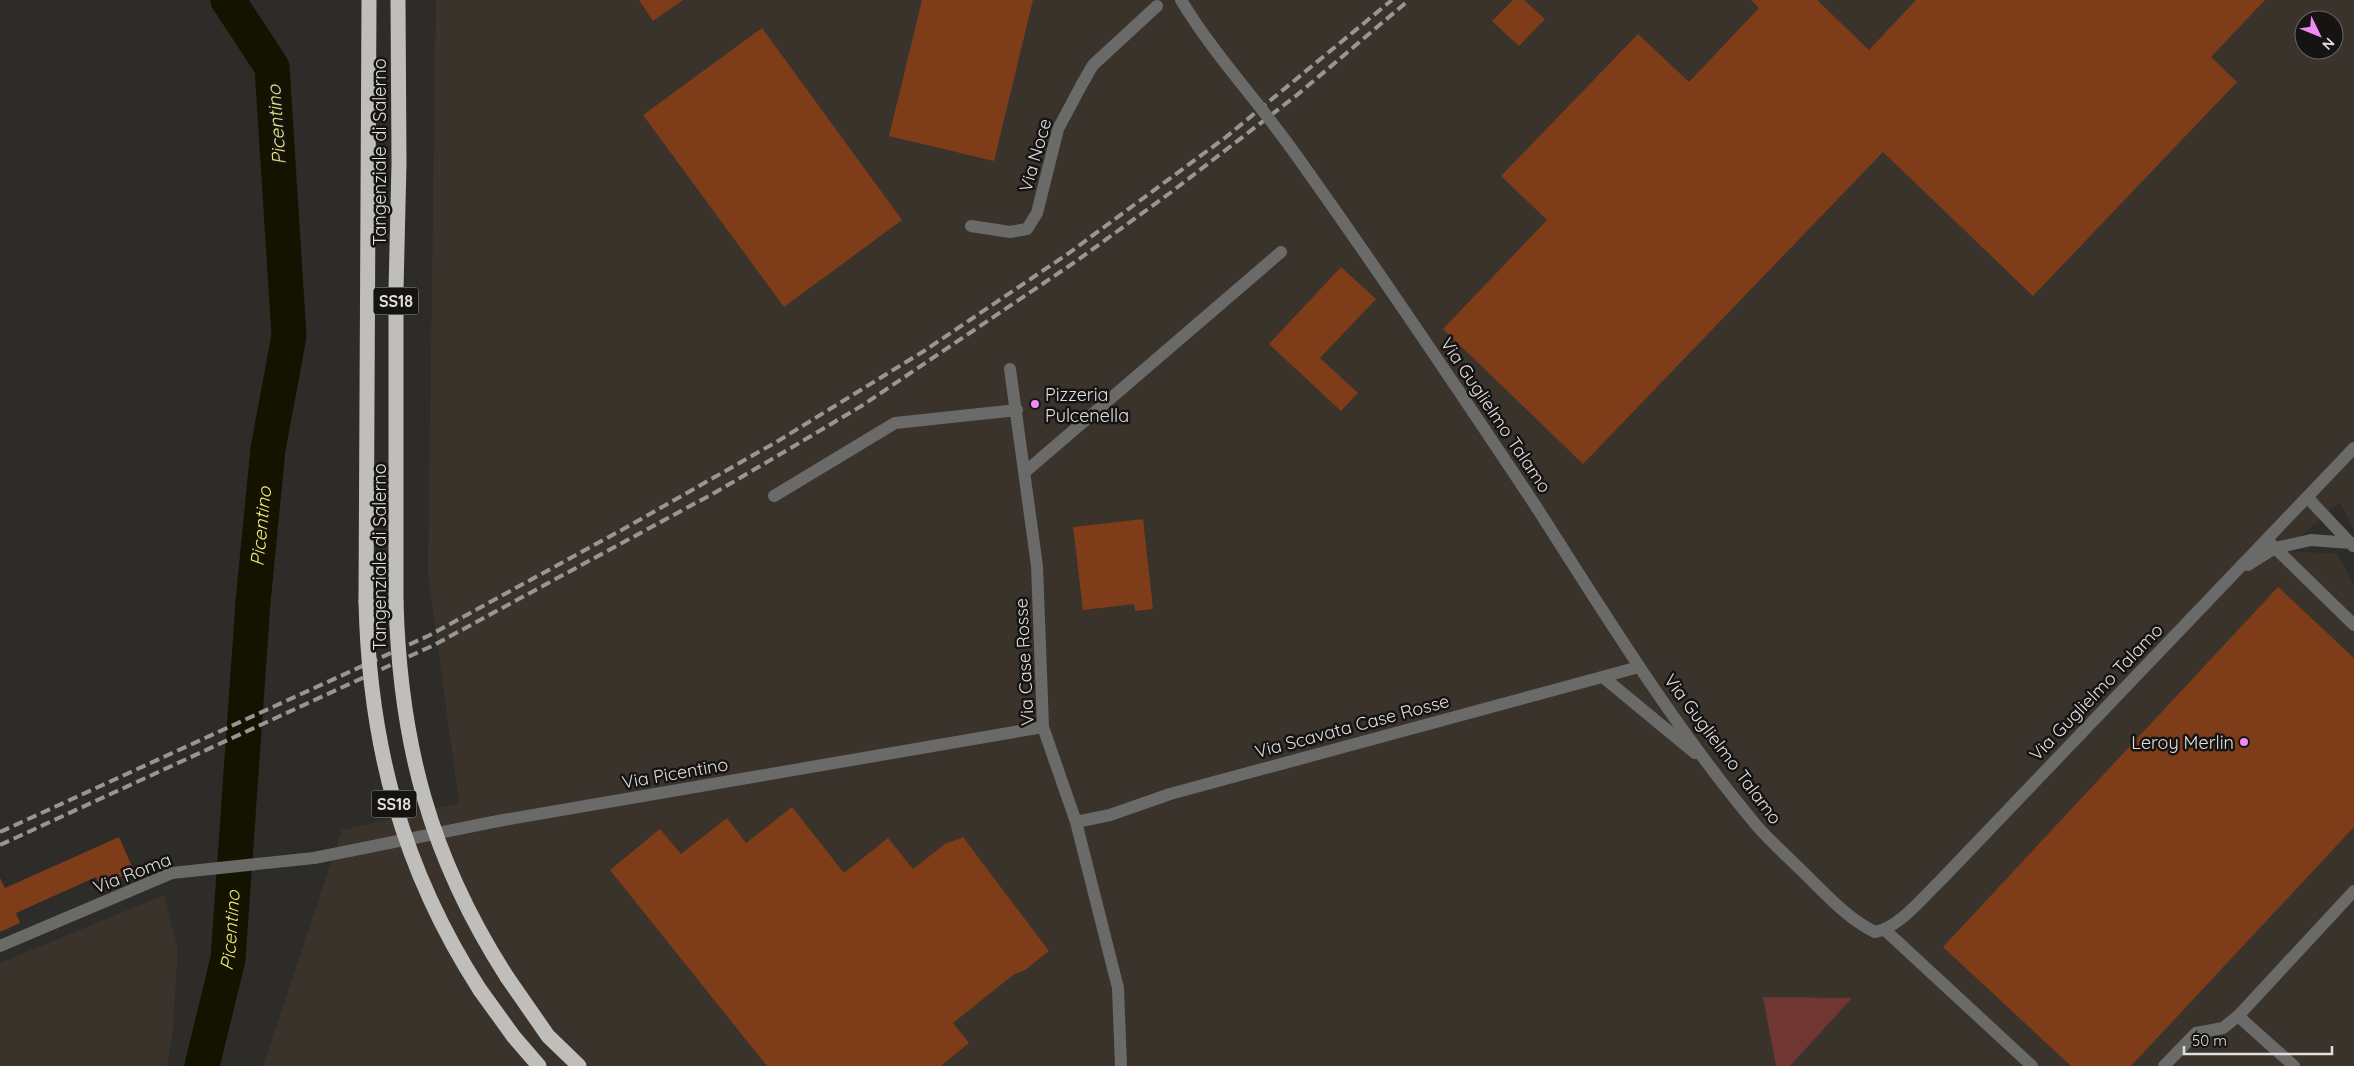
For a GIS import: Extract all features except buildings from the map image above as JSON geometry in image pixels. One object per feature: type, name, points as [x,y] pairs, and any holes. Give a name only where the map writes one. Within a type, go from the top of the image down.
[{"type":"highway","name":"Tangenziale di Salerno","points":[[369,0],[366,601],[369,665],[378,742],[387,782],[414,864],[438,916],[480,990],[514,1038],[538,1066]]},
{"type":"highway","name":"Tangenziale di Salerno","points":[[398,0],[399,163],[396,290],[396,602],[397,652],[406,721],[416,775],[426,811],[459,894],[481,937],[548,1036],[579,1066]]},
{"type":"street","name":"Via Guglielmo Talamo","points":[[1181,0],[1200,31],[1294,152],[1407,312],[1537,508],[1639,667],[1712,767],[1758,827],[1823,892],[1866,928],[1875,932],[1885,930],[1941,880],[2229,578],[2271,543],[2307,497],[2354,448]]},
{"type":"street","name":"Via Noce","points":[[970,226],[1010,232],[1027,229],[1037,213],[1058,128],[1093,65],[1157,6]]},
{"type":"street","points":[[1025,472],[1281,252]]},
{"type":"street","name":"Via Case Rosse","points":[[1010,368],[1037,566],[1043,727],[1076,822],[1118,988],[1121,1066]]},
{"type":"street","points":[[774,496],[895,423],[1016,410]]},
{"type":"street","points":[[2307,497],[2353,545]]},
{"type":"street","points":[[2271,543],[2311,540],[2353,545]]},
{"type":"street","points":[[2271,543],[2354,625]]},
{"type":"street","name":"Via Scavata Case Rosse","points":[[1076,822],[1110,815],[1170,794],[1639,667]]},
{"type":"street","points":[[1602,677],[1712,767]]},
{"type":"street","name":"Via Picentino","points":[[314,858],[498,821],[1043,727]]},
{"type":"street","name":"Via Roma","points":[[0,946],[172,873],[314,858]]},
{"type":"street","points":[[2164,1066],[2196,1033],[2223,1028],[2238,1016],[2354,891]]},
{"type":"street","points":[[1885,930],[2032,1066]]},
{"type":"street","points":[[2238,1016],[2294,1066]]},
{"type":"shaded area","points":[[436,0],[2354,0],[2354,530],[2340,502],[2282,552],[2337,553],[2354,585],[2354,1066],[263,1066],[342,830],[459,803],[428,572]]},
{"type":"shaded area","points":[[164,895],[178,950],[172,1036],[167,1066],[0,1066],[0,963]]},
{"type":"shaded area","points":[[1763,997],[1852,998],[1790,1066],[1776,1066]]},
{"type":"waterway","name":"Picentino","points":[[202,1066],[228,959],[253,602],[268,449],[289,336],[272,67],[228,0]]},
{"type":"railway","points":[[0,832],[430,635],[627,527],[778,441],[924,351],[1069,253],[1226,137],[1392,0]]},
{"type":"railway","points":[[0,845],[434,645],[716,492],[863,405],[1075,262],[1170,193],[1297,95],[1409,0]]},
{"type":"place","name":"Pizzeria Pulcenella","points":[[1035,404]]},
{"type":"place","name":"Leroy Merlin","points":[[2244,742]]}]
